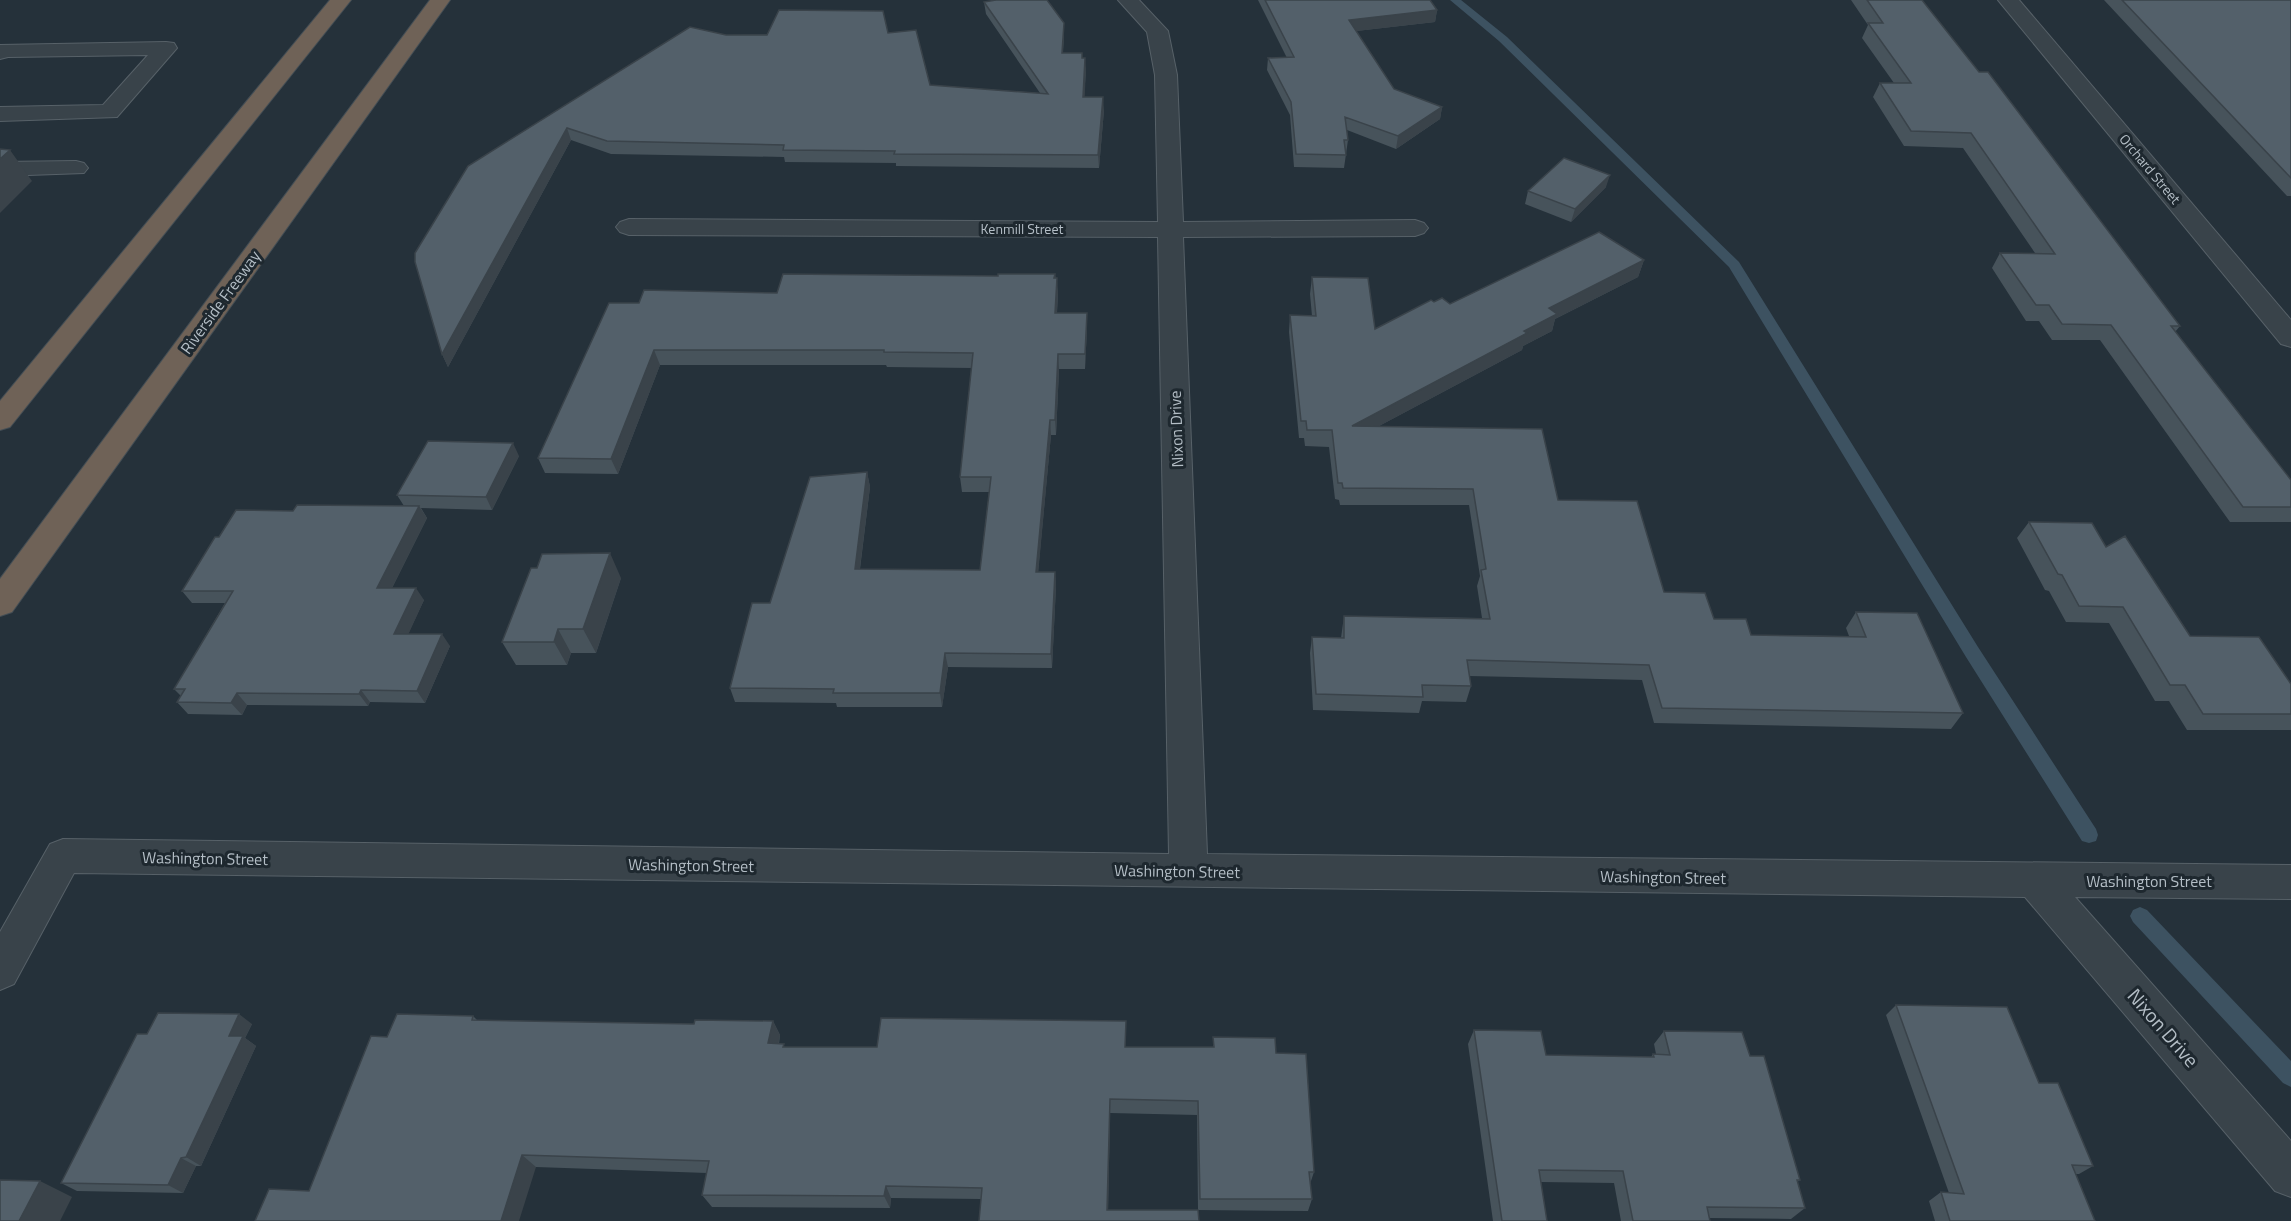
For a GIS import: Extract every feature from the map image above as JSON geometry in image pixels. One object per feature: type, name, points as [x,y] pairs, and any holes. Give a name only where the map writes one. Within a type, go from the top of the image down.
[{"type":"highway","points":[[0,420],[341,0]]},
{"type":"highway","name":"Riverside Freeway","points":[[0,603],[440,0]]},
{"type":"street","name":"Nixon Drive","points":[[1128,0],[1157,31],[1167,75],[1188,871]]},
{"type":"street","name":"Orchard Street","points":[[2008,0],[2291,338]]},
{"type":"street","points":[[0,53],[2,51],[166,48],[109,112],[0,114]]},
{"type":"street","points":[[0,170],[76,168]]},
{"type":"street","name":"Kenmill Street","points":[[629,227],[1170,230],[1415,228]]},
{"type":"street","name":"Washington Street","points":[[0,971],[63,856],[2036,881],[2291,882]]},
{"type":"street","name":"Nixon Drive","points":[[2036,881],[2291,1175]]},
{"type":"building","points":[[1047,0],[1064,23],[1062,53],[1082,53],[1082,58],[1085,58],[1083,97],[1103,97],[1098,155],[894,154],[895,151],[783,150],[784,145],[607,141],[567,128],[442,354],[415,262],[415,253],[468,166],[690,27],[726,35],[767,35],[779,10],[883,11],[888,33],[916,30],[930,85],[1048,94],[984,2]]},
{"type":"building","points":[[1265,0],[1430,0],[1437,10],[1349,20],[1394,89],[1442,107],[1398,136],[1345,117],[1348,140],[1344,140],[1346,155],[1296,154],[1291,102],[1268,58],[1294,57]]},
{"type":"building","points":[[1867,0],[1922,0],[1979,72],[1988,72],[2180,326],[2171,326],[2291,480],[2291,507],[2243,507],[2111,325],[2062,324],[2049,305],[2036,305],[2000,253],[2055,254],[1971,133],[1911,131],[1880,83],[1911,83],[1868,23],[1883,23]]},
{"type":"building","points":[[2122,0],[2291,0],[2291,178]]},
{"type":"building","points":[[0,149],[10,150],[0,159]]},
{"type":"building","points":[[1564,158],[1610,175],[1575,209],[1528,191]]},
{"type":"building","points":[[1599,232],[1644,260],[1549,308],[1557,314],[1524,331],[1527,333],[1352,426],[1542,429],[1558,500],[1637,501],[1664,592],[1705,593],[1714,619],[1746,619],[1751,635],[1866,637],[1856,612],[1917,613],[1963,713],[1662,708],[1649,665],[1467,660],[1471,686],[1422,685],[1423,697],[1316,694],[1312,637],[1344,638],[1344,616],[1490,619],[1481,570],[1486,569],[1473,489],[1343,488],[1342,483],[1338,483],[1332,430],[1307,430],[1306,421],[1301,421],[1290,315],[1316,316],[1312,277],[1368,278],[1375,329],[1431,300],[1434,302],[1442,298],[1450,304]]},
{"type":"building","points":[[783,274],[998,276],[998,274],[1055,274],[1054,278],[1057,278],[1055,313],[1087,313],[1085,354],[1058,354],[1055,420],[1050,420],[1036,572],[1055,572],[1051,654],[945,653],[940,693],[833,693],[834,689],[730,688],[752,603],[770,603],[810,477],[867,472],[855,569],[980,570],[991,477],[960,477],[973,353],[884,352],[884,350],[654,350],[611,459],[538,458],[609,303],[639,303],[644,290],[777,293]]},
{"type":"building","points":[[428,441],[513,443],[486,497],[397,495]]},
{"type":"building","points":[[297,505],[419,506],[377,588],[416,588],[394,634],[442,634],[417,691],[361,690],[359,694],[237,693],[231,703],[177,702],[185,689],[174,689],[233,591],[182,591],[215,537],[219,537],[236,510],[293,511]]},
{"type":"building","points":[[2029,522],[2092,523],[2106,547],[2125,536],[2190,636],[2259,637],[2291,684],[2291,714],[2203,714],[2185,685],[2170,685],[2123,607],[2079,606]]},
{"type":"building","points":[[610,553],[583,629],[558,629],[554,642],[502,642],[531,568],[537,568],[542,554]]},
{"type":"building","points":[[1896,1005],[2007,1007],[2039,1083],[2058,1083],[2093,1166],[2072,1165],[2095,1221],[1950,1221],[1941,1192],[1964,1194]]},
{"type":"building","points":[[158,1013],[239,1014],[229,1036],[243,1036],[186,1157],[181,1158],[168,1185],[61,1183],[137,1034],[147,1034]]},
{"type":"building","points":[[397,1014],[473,1016],[472,1020],[694,1024],[695,1020],[773,1021],[768,1043],[784,1044],[783,1047],[877,1047],[881,1018],[1126,1021],[1125,1047],[1214,1047],[1213,1037],[1275,1038],[1276,1053],[1306,1054],[1314,1172],[1309,1172],[1312,1199],[1200,1199],[1198,1101],[1110,1099],[1107,1210],[1198,1210],[1199,1221],[979,1221],[982,1188],[886,1186],[884,1196],[702,1195],[709,1161],[522,1155],[501,1221],[255,1221],[269,1189],[309,1191],[371,1036],[387,1037]]},
{"type":"building","points":[[1474,1030],[1541,1031],[1546,1055],[1654,1057],[1653,1054],[1670,1055],[1664,1031],[1742,1032],[1750,1056],[1764,1056],[1800,1180],[1797,1180],[1805,1208],[1707,1207],[1710,1221],[1633,1221],[1623,1171],[1539,1170],[1547,1221],[1502,1221]]},
{"type":"building","points":[[0,1180],[40,1181],[19,1221],[0,1221]]},
{"type":"waterway","points":[[1455,0],[1503,39],[1734,265],[1972,652],[2089,835]]},
{"type":"waterway","points":[[2140,916],[2291,1076]]}]
